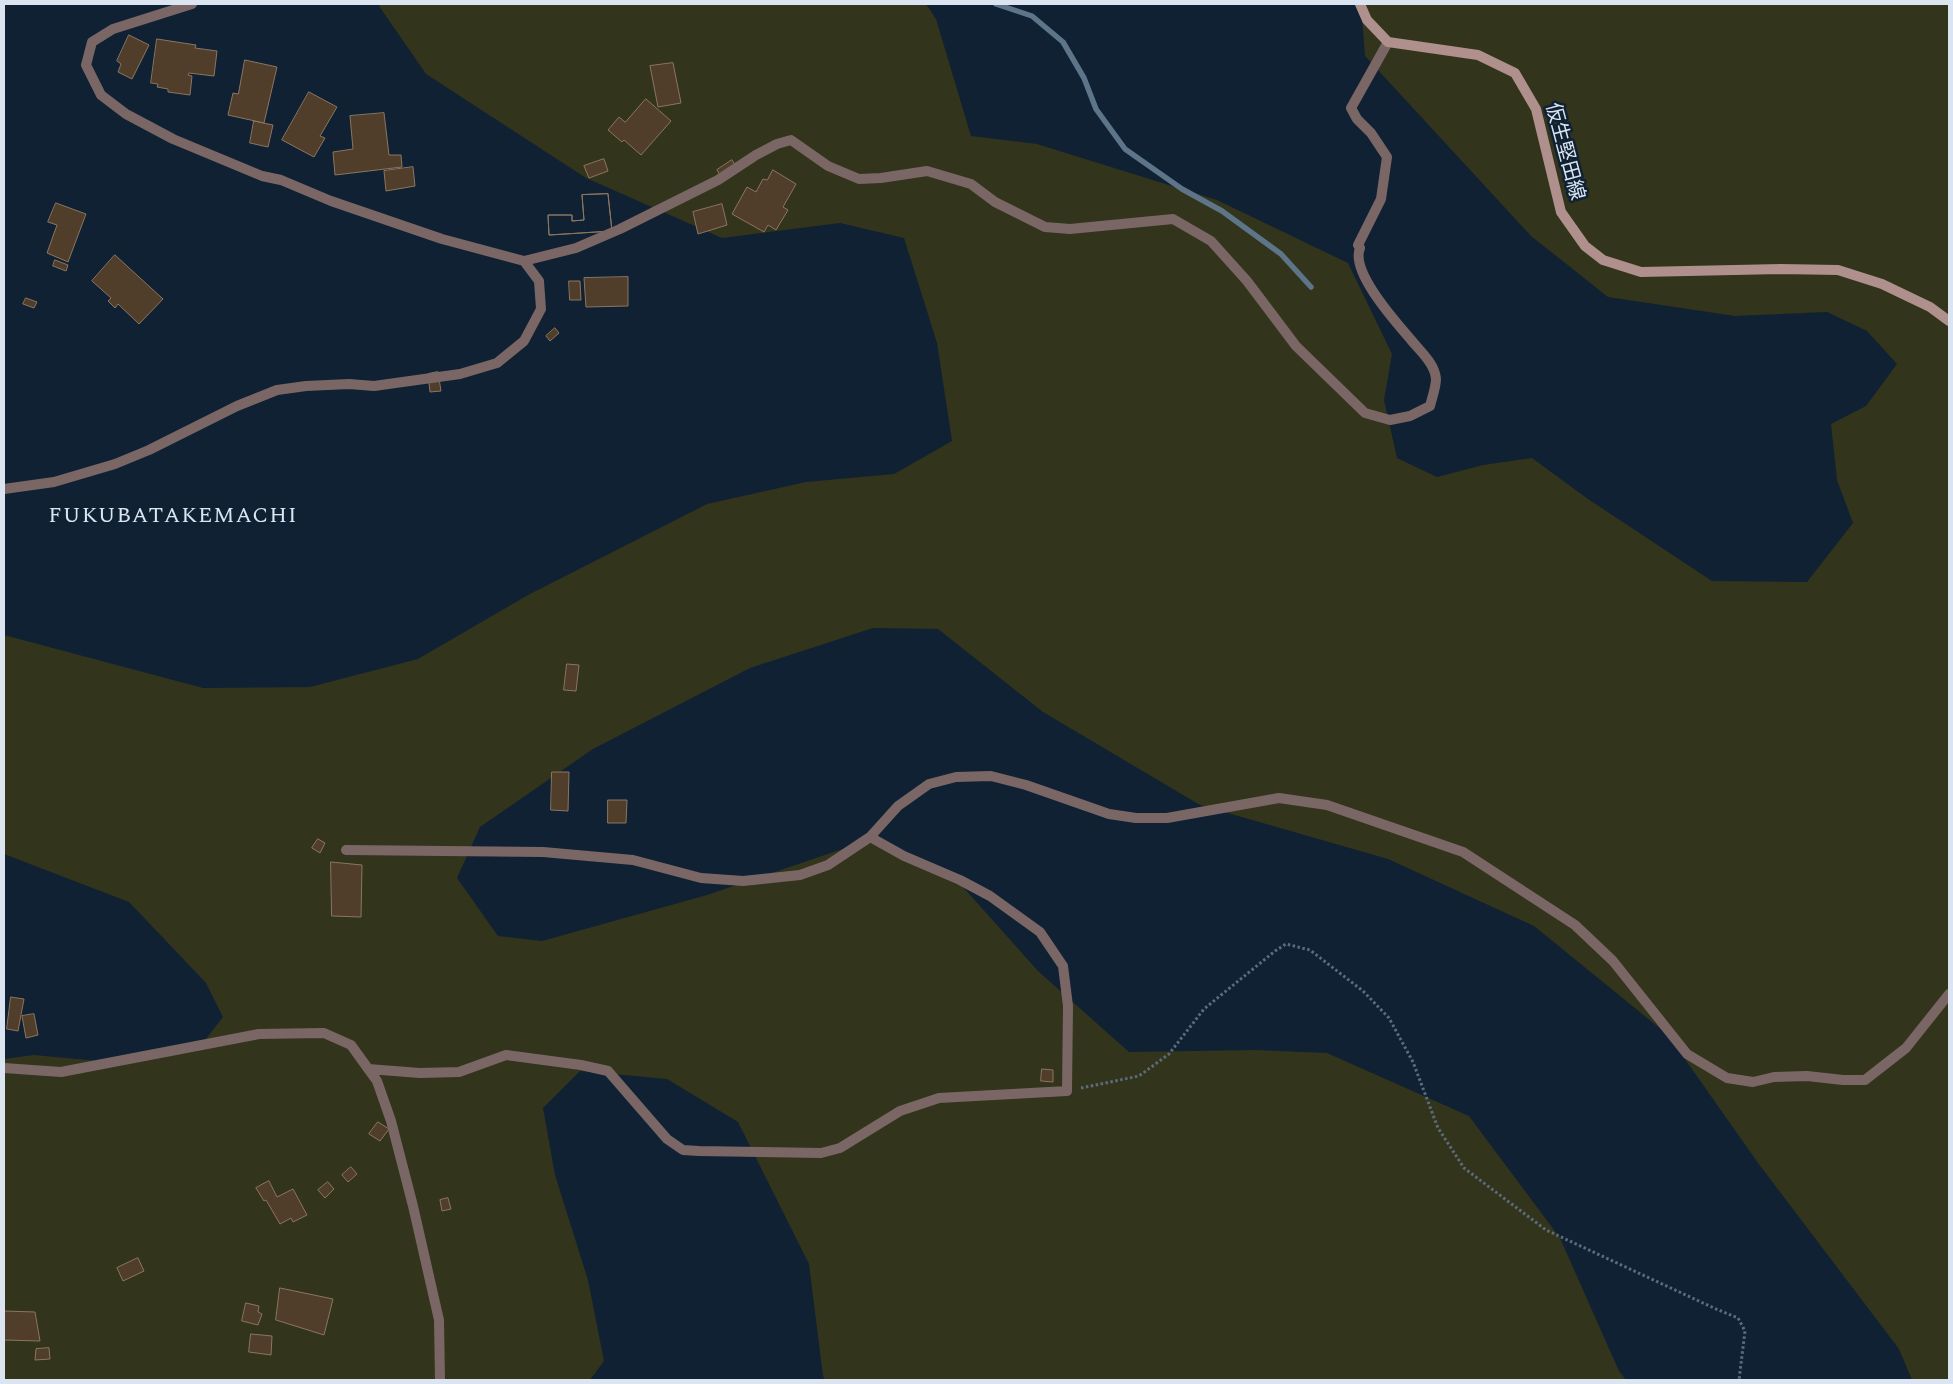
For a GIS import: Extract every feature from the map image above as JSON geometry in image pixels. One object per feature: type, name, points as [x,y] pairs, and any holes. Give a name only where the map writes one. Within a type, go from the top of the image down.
[{"type":"main road","points":[[1360,4],[1367,20],[1388,42]]},
{"type":"main road","name":"仮生堅田線","points":[[1388,42],[1478,55],[1516,73],[1536,109],[1561,212],[1585,246],[1603,260],[1641,272],[1781,269],[1838,270],[1882,284],[1930,307],[1949,320]]},
{"type":"street","points":[[192,4],[113,29],[92,42],[86,65],[101,95],[126,114],[173,139],[262,176],[281,180],[331,201],[442,239],[524,261],[576,248],[620,229],[718,180],[776,144],[792,140],[828,166],[859,179],[881,178],[927,171],[971,184],[995,202],[1045,227],[1070,229],[1173,219],[1211,241],[1247,281],[1296,346],[1365,413],[1390,420],[1410,416],[1430,406],[1436,380],[1431,364],[1398,324],[1363,276],[1357,254],[1360,248],[1358,245],[1381,199],[1387,157],[1371,133],[1357,119],[1351,108],[1388,42]]},
{"type":"street","points":[[4,488],[54,482],[115,464],[150,450],[237,406],[277,390],[349,384],[374,386],[460,374],[497,363],[524,341],[541,308],[539,281],[524,261]]},
{"type":"street","points":[[346,850],[543,852],[633,860],[701,878],[743,881],[800,875],[828,865],[870,837],[898,806],[928,784],[956,777],[991,776],[1026,785],[1109,814],[1136,818],[1167,818],[1279,798],[1327,805],[1463,852],[1575,924],[1613,961],[1687,1054],[1727,1078],[1753,1082],[1774,1077],[1807,1076],[1843,1080],[1865,1080],[1906,1048],[1949,994]]},
{"type":"street","points":[[368,1069],[420,1073],[459,1072],[506,1055],[581,1065],[608,1071],[666,1139],[682,1150],[699,1151],[821,1152],[840,1148],[900,1111],[939,1098],[1067,1091],[1068,1006],[1063,966],[1040,932],[982,892],[960,880],[904,856],[870,837]]},
{"type":"street","points":[[4,1068],[61,1072],[259,1034],[324,1033],[351,1045],[377,1081],[391,1121],[439,1320],[440,1380]]},
{"type":"path","points":[[1067,1091],[1139,1076],[1169,1054],[1204,1009],[1275,951],[1286,944],[1310,950],[1363,990],[1389,1018],[1413,1062],[1438,1128],[1464,1168],[1546,1230],[1738,1318],[1745,1331],[1739,1380]]},
{"type":"green space","points":[[381,4],[926,4],[936,19],[971,136],[1037,144],[1217,200],[1348,263],[1392,354],[1384,400],[1397,458],[1437,477],[1483,465],[1532,458],[1588,499],[1712,581],[1807,582],[1853,523],[1837,480],[1831,424],[1866,406],[1897,364],[1867,331],[1827,312],[1735,316],[1608,297],[1531,236],[1365,56],[1361,4],[1949,4],[1949,1380],[1912,1380],[1899,1349],[1758,1163],[1668,1035],[1534,926],[1388,859],[1200,805],[1043,712],[938,629],[873,628],[750,668],[593,749],[480,827],[457,878],[498,936],[542,941],[707,895],[866,841],[955,878],[1038,971],[1129,1052],[1256,1050],[1327,1053],[1469,1116],[1560,1238],[1619,1371],[1626,1380],[825,1380],[809,1264],[738,1122],[667,1079],[580,1071],[543,1108],[555,1175],[588,1280],[604,1361],[590,1380],[4,1380],[4,1059],[34,1055],[120,1063],[198,1049],[223,1017],[206,983],[129,902],[4,854],[4,635],[203,688],[310,687],[418,659],[528,595],[707,504],[806,482],[894,474],[952,441],[937,343],[904,238],[840,223],[722,238],[586,178],[426,74],[379,6]]},
{"type":"building","points":[[129,35],[149,45],[132,79],[118,72],[121,64],[117,61]]},
{"type":"building","points":[[157,39],[196,45],[195,48],[217,51],[214,76],[189,73],[188,75],[192,76],[190,95],[168,92],[168,89],[157,87],[158,84],[151,83]]},
{"type":"building","points":[[245,60],[277,67],[264,123],[228,115],[233,93],[238,94]]},
{"type":"building","points":[[673,63],[681,103],[658,107],[650,66]]},
{"type":"building","points":[[309,92],[337,107],[320,136],[325,138],[314,157],[282,140]]},
{"type":"building","points":[[646,99],[671,121],[641,155],[624,140],[622,142],[608,130],[619,117],[625,122]]},
{"type":"building","points":[[384,113],[389,155],[401,155],[402,167],[335,175],[333,152],[353,149],[350,116]]},
{"type":"building","points":[[254,121],[273,125],[268,147],[250,143]]},
{"type":"building","points":[[604,159],[608,171],[589,178],[584,166]]},
{"type":"building","points":[[732,160],[735,165],[720,175],[717,170]]},
{"type":"building","points":[[413,167],[415,186],[386,191],[384,171]]},
{"type":"building","points":[[773,170],[796,184],[783,207],[788,210],[776,230],[768,225],[764,232],[732,214],[747,187],[756,192],[763,179],[767,180]]},
{"type":"building","points":[[608,194],[612,231],[549,235],[548,215],[572,215],[572,221],[584,220],[582,195]]},
{"type":"building","points":[[608,194],[612,231],[549,235],[548,215],[572,215],[572,221],[584,220],[582,195]]},
{"type":"building","points":[[56,203],[86,214],[68,262],[47,253],[57,225],[48,222]]},
{"type":"building","points":[[722,204],[727,225],[698,234],[693,212]]},
{"type":"building","points":[[115,255],[163,299],[139,324],[118,304],[115,308],[108,301],[111,298],[92,281]]},
{"type":"building","points":[[55,260],[68,265],[66,271],[53,266]]},
{"type":"building","points":[[628,277],[628,306],[586,307],[584,278]]},
{"type":"building","points":[[569,281],[580,281],[581,300],[570,300]]},
{"type":"building","points":[[26,298],[37,302],[34,308],[23,304]]},
{"type":"building","points":[[555,328],[559,333],[550,341],[546,336]]},
{"type":"building","points":[[438,372],[441,391],[430,392],[428,374]]},
{"type":"building","points":[[567,664],[579,665],[576,691],[564,690]]},
{"type":"building","points":[[552,772],[569,772],[568,811],[551,810]]},
{"type":"building","points":[[608,800],[627,800],[626,823],[608,823]]},
{"type":"building","points":[[318,839],[325,843],[320,853],[312,848]]},
{"type":"building","points":[[331,862],[362,865],[361,917],[332,916]]},
{"type":"building","points":[[11,997],[24,999],[18,1031],[7,1029]]},
{"type":"building","points":[[34,1014],[38,1035],[26,1038],[22,1016]]},
{"type":"building","points":[[1042,1069],[1053,1070],[1053,1082],[1041,1081]]},
{"type":"building","points":[[378,1122],[389,1129],[380,1141],[369,1134]]},
{"type":"building","points":[[351,1167],[357,1174],[348,1182],[342,1175]]},
{"type":"building","points":[[269,1181],[277,1197],[293,1189],[307,1215],[293,1222],[291,1218],[280,1224],[266,1200],[264,1201],[256,1188]]},
{"type":"building","points":[[328,1182],[334,1189],[325,1198],[318,1190]]},
{"type":"building","points":[[448,1198],[451,1209],[442,1211],[440,1200]]},
{"type":"building","points":[[138,1258],[144,1271],[123,1281],[117,1268]]},
{"type":"building","points":[[280,1288],[333,1299],[324,1335],[276,1320]]},
{"type":"building","points":[[246,1303],[259,1306],[258,1312],[262,1314],[258,1325],[242,1321]]},
{"type":"building","points":[[4,1311],[35,1312],[40,1341],[4,1340]]},
{"type":"building","points":[[251,1334],[272,1336],[271,1355],[249,1352]]},
{"type":"building","points":[[49,1348],[50,1359],[35,1360],[36,1349]]},
{"type":"waterway","points":[[996,4],[1032,16],[1063,42],[1084,78],[1096,109],[1125,149],[1182,189],[1222,211],[1281,254],[1311,287]]},
{"type":"district","name":"FUKUBATAKEMACHI","points":[[173,518]]}]
